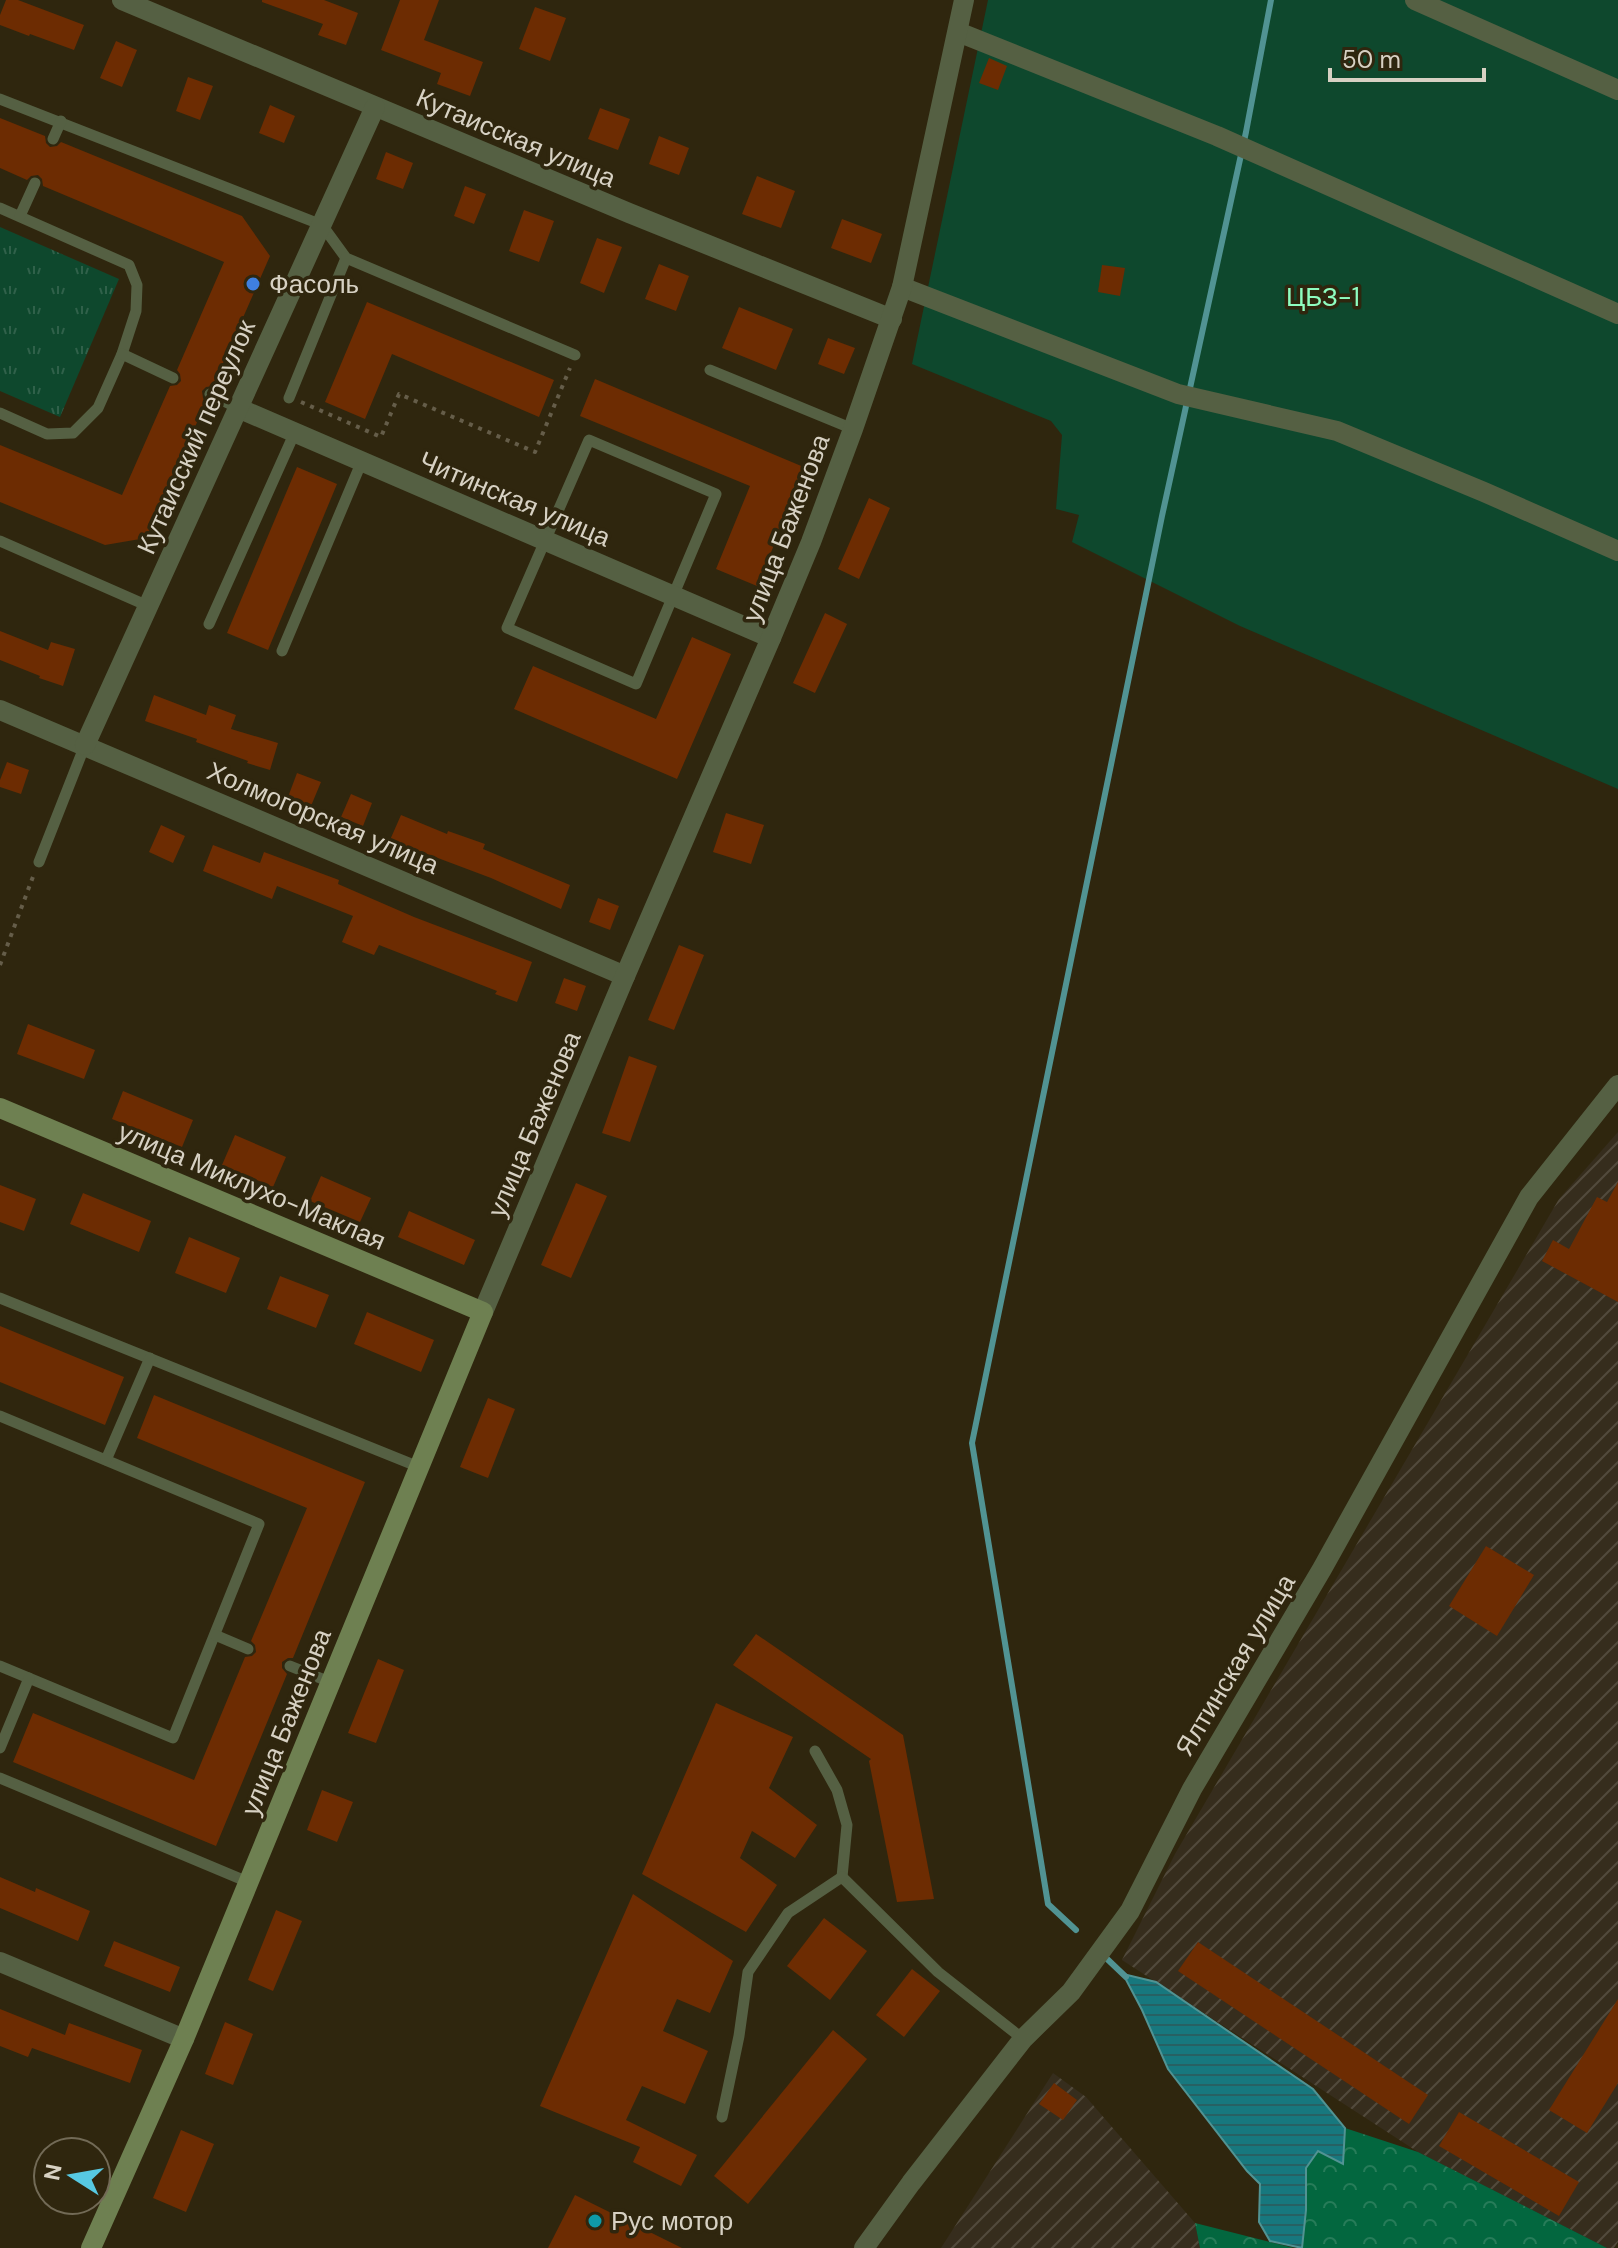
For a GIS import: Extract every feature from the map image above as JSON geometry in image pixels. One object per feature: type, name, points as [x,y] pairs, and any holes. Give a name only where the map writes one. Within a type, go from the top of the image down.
[{"type":"street","name":"Кутаисская улица","points":[[122,0],[629,213],[892,319]]},
{"type":"street","name":"улица Баженова","points":[[91,2248],[184,2039],[483,1312],[811,542],[902,287],[964,0]]},
{"type":"street","points":[[1415,0],[1618,90]]},
{"type":"street","points":[[958,32],[1217,136],[1618,314]]},
{"type":"street","name":"Кутаисский переулок","points":[[85,745],[375,107]]},
{"type":"street","points":[[902,287],[1178,394],[1337,431],[1618,551]]},
{"type":"street","name":"Читинская улица","points":[[238,408],[771,638]]},
{"type":"street","name":"Холмогорская улица","points":[[0,710],[625,976]]},
{"type":"street","name":"Ялтинская улица","points":[[864,2248],[1023,2039],[1071,1992],[1130,1911],[1192,1789],[1322,1569],[1529,1197],[1618,1085]]},
{"type":"street","name":"улица Миклухо-Маклая","points":[[0,1108],[483,1312]]},
{"type":"street","points":[[0,1962],[184,2039]]},
{"type":"lane","points":[[0,99],[322,225],[346,258],[575,355]]},
{"type":"lane","points":[[53,139],[61,121]]},
{"type":"lane","points":[[20,216],[35,183]]},
{"type":"lane","points":[[0,208],[129,265],[137,285],[136,311],[122,354],[98,408],[73,433],[47,434],[0,413]]},
{"type":"lane","points":[[289,398],[346,258]]},
{"type":"lane","points":[[122,354],[173,378]]},
{"type":"lane","points":[[710,370],[853,429]]},
{"type":"lane","points":[[210,394],[238,408]]},
{"type":"lane","points":[[209,624],[295,432]]},
{"type":"lane","points":[[589,440],[716,494],[673,596],[636,684],[507,628],[589,440]]},
{"type":"lane","points":[[282,651],[362,461]]},
{"type":"lane","points":[[0,541],[148,606]]},
{"type":"lane","points":[[39,862],[85,745]]},
{"type":"lane","points":[[0,1298],[419,1467]]},
{"type":"lane","points":[[106,1460],[150,1358]]},
{"type":"lane","points":[[0,1416],[259,1524],[173,1738],[0,1666]]},
{"type":"lane","points":[[215,1635],[248,1649]]},
{"type":"lane","points":[[290,1666],[330,1682]]},
{"type":"lane","points":[[0,1748],[29,1678]]},
{"type":"lane","points":[[815,1751],[837,1790],[847,1825],[842,1877]]},
{"type":"lane","points":[[0,1778],[248,1882]]},
{"type":"lane","points":[[842,1877],[938,1972],[1023,2039]]},
{"type":"lane","points":[[722,2117],[739,2036],[748,1972],[788,1913],[842,1877]]},
{"type":"path","points":[[289,398],[381,437],[399,394],[535,452],[575,355]]},
{"type":"path","points":[[0,965],[39,862]]},
{"type":"shaded area","points":[[1618,1132],[1618,2242],[1614,2248],[1607,2248],[1418,2152],[1122,1960],[1175,1854],[1559,1199]]},
{"type":"shaded area","points":[[1053,2073],[1086,2097],[1195,2223],[1200,2248],[941,2248]]},
{"type":"green space","name":"ЦБЗ-1","points":[[988,0],[1618,0],[1618,789],[1240,626],[1072,542],[1079,515],[1056,509],[1062,435],[1051,421],[912,364]]},
{"type":"green space","points":[[0,227],[119,279],[60,417],[0,391]]},
{"type":"green space","points":[[1345,2128],[1418,2152],[1607,2248],[1302,2248],[1306,2210],[1305,2168],[1318,2151],[1342,2163]]},
{"type":"green space","points":[[1195,2223],[1294,2248],[1200,2248]]},
{"type":"water","points":[[1123,1974],[1156,1982],[1313,2089],[1345,2128],[1343,2164],[1318,2151],[1306,2168],[1302,2248],[1270,2241],[1259,2222],[1260,2184],[1168,2069]]},
{"type":"building","points":[[6,0],[18,0],[84,25],[74,50],[0,25]]},
{"type":"building","points":[[262,0],[324,0],[358,13],[346,45],[318,35],[323,24]]},
{"type":"building","points":[[400,0],[439,0],[424,40],[483,62],[470,96],[437,84],[441,73],[381,50]]},
{"type":"building","points":[[535,7],[566,18],[550,61],[519,49]]},
{"type":"building","points":[[116,41],[137,50],[122,87],[100,78]]},
{"type":"building","points":[[989,58],[1007,66],[998,90],[979,83]]},
{"type":"building","points":[[188,77],[213,86],[200,120],[176,111]]},
{"type":"building","points":[[270,105],[295,116],[284,143],[259,133]]},
{"type":"building","points":[[600,108],[630,119],[618,150],[588,139]]},
{"type":"building","points":[[0,118],[45,136],[50,147],[61,142],[242,216],[270,256],[213,386],[202,391],[206,402],[146,538],[105,545],[0,502],[0,445],[122,495],[170,386],[181,381],[177,370],[224,262],[43,186],[38,175],[27,180],[0,168]]},
{"type":"building","points":[[659,136],[689,148],[679,175],[649,164]]},
{"type":"building","points":[[386,152],[413,163],[403,189],[376,179]]},
{"type":"building","points":[[757,176],[795,191],[781,228],[742,214]]},
{"type":"building","points":[[465,186],[486,194],[474,224],[454,216]]},
{"type":"building","points":[[524,210],[554,221],[539,262],[509,251]]},
{"type":"building","points":[[842,219],[882,234],[871,263],[831,248]]},
{"type":"building","points":[[597,238],[622,247],[604,293],[580,283]]},
{"type":"building","points":[[659,264],[689,276],[676,311],[645,299]]},
{"type":"building","points":[[1102,265],[1125,268],[1120,296],[1098,292]]},
{"type":"building","points":[[367,302],[554,380],[539,417],[392,354],[365,419],[325,402]]},
{"type":"building","points":[[739,307],[793,329],[776,370],[722,348]]},
{"type":"building","points":[[828,338],[855,348],[844,374],[818,364]]},
{"type":"building","points":[[595,379],[806,468],[757,586],[716,569],[750,486],[580,416]]},
{"type":"building","points":[[297,467],[337,484],[268,650],[227,633]]},
{"type":"building","points":[[869,498],[890,508],[859,579],[838,569]]},
{"type":"building","points":[[825,613],[847,624],[815,693],[793,683]]},
{"type":"building","points":[[0,631],[48,650],[51,642],[75,649],[63,686],[0,660]]},
{"type":"building","points":[[692,637],[731,654],[677,779],[514,709],[533,666],[656,719]]},
{"type":"building","points":[[154,695],[206,715],[209,705],[236,715],[231,729],[278,743],[270,770],[145,721]]},
{"type":"building","points":[[7,762],[29,770],[21,794],[0,787]]},
{"type":"building","points":[[297,773],[321,782],[311,806],[288,797]]},
{"type":"building","points":[[351,794],[372,803],[363,826],[341,817]]},
{"type":"building","points":[[726,813],[764,825],[751,864],[713,852]]},
{"type":"building","points":[[401,815],[447,834],[448,831],[485,844],[483,849],[570,885],[561,909],[491,878],[390,840]]},
{"type":"building","points":[[161,825],[185,836],[173,863],[149,852]]},
{"type":"building","points":[[213,845],[260,863],[264,852],[339,880],[338,884],[414,917],[532,962],[517,1002],[495,994],[497,991],[379,945],[374,955],[342,942],[353,916],[277,886],[272,899],[203,871]]},
{"type":"building","points":[[598,898],[619,906],[610,930],[589,922]]},
{"type":"building","points":[[679,945],[704,955],[674,1030],[648,1020]]},
{"type":"building","points":[[564,978],[586,986],[577,1011],[555,1003]]},
{"type":"building","points":[[28,1024],[95,1050],[84,1079],[17,1054]]},
{"type":"building","points":[[629,1056],[657,1066],[630,1142],[602,1133]]},
{"type":"building","points":[[123,1091],[193,1120],[182,1147],[112,1119]]},
{"type":"building","points":[[235,1135],[286,1157],[273,1187],[222,1165]]},
{"type":"building","points":[[321,1176],[371,1198],[360,1222],[310,1201]]},
{"type":"building","points":[[1618,1182],[1618,1302],[1542,1261],[1553,1240],[1569,1249],[1597,1197],[1607,1202]]},
{"type":"building","points":[[576,1183],[607,1196],[571,1278],[541,1265]]},
{"type":"building","points":[[0,1185],[36,1199],[24,1231],[0,1222]]},
{"type":"building","points":[[83,1193],[151,1221],[139,1252],[70,1224]]},
{"type":"building","points":[[409,1211],[475,1240],[464,1265],[398,1237]]},
{"type":"building","points":[[189,1237],[240,1258],[226,1293],[175,1273]]},
{"type":"building","points":[[280,1276],[329,1295],[316,1328],[267,1309]]},
{"type":"building","points":[[367,1312],[434,1340],[421,1372],[354,1344]]},
{"type":"building","points":[[0,1326],[124,1377],[105,1425],[0,1382]]},
{"type":"building","points":[[154,1395],[365,1482],[293,1658],[282,1662],[287,1674],[216,1846],[13,1762],[33,1713],[194,1780],[245,1657],[256,1652],[251,1641],[307,1508],[137,1438]]},
{"type":"building","points":[[488,1398],[515,1409],[488,1478],[460,1467]]},
{"type":"building","points":[[1486,1546],[1534,1575],[1497,1636],[1449,1606]]},
{"type":"building","points":[[756,1634],[903,1735],[934,1899],[897,1902],[871,1759],[733,1665]]},
{"type":"building","points":[[378,1659],[404,1670],[376,1743],[348,1733]]},
{"type":"building","points":[[716,1703],[793,1737],[769,1788],[817,1825],[795,1858],[752,1831],[740,1858],[777,1885],[746,1932],[642,1874]]},
{"type":"building","points":[[322,1790],[353,1802],[337,1842],[307,1830]]},
{"type":"building","points":[[0,1877],[35,1892],[36,1888],[90,1911],[78,1941],[0,1908]]},
{"type":"building","points":[[633,1894],[733,1961],[710,2013],[677,1999],[663,2031],[708,2051],[685,2104],[642,2086],[626,2120],[697,2155],[681,2186],[633,2162],[640,2147],[540,2106]]},
{"type":"building","points":[[276,1910],[302,1921],[273,1991],[248,1980]]},
{"type":"building","points":[[824,1918],[867,1951],[830,2000],[787,1966]]},
{"type":"building","points":[[114,1941],[180,1967],[170,1992],[104,1966]]},
{"type":"building","points":[[1198,1942],[1428,2095],[1409,2124],[1178,1971]]},
{"type":"building","points":[[912,1969],[940,1991],[904,2037],[876,2015]]},
{"type":"building","points":[[1618,1999],[1618,2083],[1587,2133],[1549,2110]]},
{"type":"building","points":[[0,2009],[65,2035],[69,2023],[142,2050],[130,2083],[32,2048],[28,2057],[0,2046]]},
{"type":"building","points":[[225,2022],[253,2034],[233,2085],[205,2074]]},
{"type":"building","points":[[833,2030],[867,2059],[748,2204],[714,2176]]},
{"type":"building","points":[[1054,2083],[1077,2100],[1063,2120],[1039,2104]]},
{"type":"building","points":[[1459,2112],[1579,2182],[1559,2216],[1439,2146]]},
{"type":"building","points":[[181,2130],[214,2144],[186,2212],[153,2198]]},
{"type":"building","name":"Рус мотор","points":[[575,2195],[682,2248],[548,2248]]},
{"type":"waterway","points":[[1076,1930],[1048,1904],[972,1443],[1271,0]]},
{"type":"waterway","points":[[1104,1956],[1126,1977]]},
{"type":"place","name":"Фасоль","points":[[253,284]]},
{"type":"place","name":"Рус мотор","points":[[595,2221]]}]
